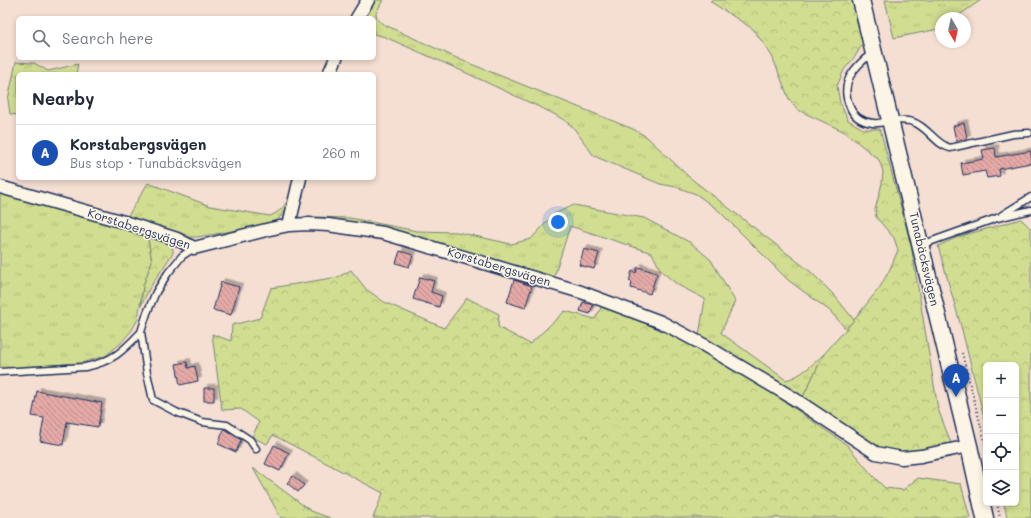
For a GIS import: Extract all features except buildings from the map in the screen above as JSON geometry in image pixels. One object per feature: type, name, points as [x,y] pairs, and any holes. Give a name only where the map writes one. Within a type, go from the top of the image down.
[{"type":"street","points":[[358,16],[368,0]]},
{"type":"street","name":"Tunabäcksvägen","points":[[861,0],[921,245],[985,518]]},
{"type":"street","points":[[331,72],[335,60]]},
{"type":"street","points":[[289,225],[300,180]]},
{"type":"street","name":"Korstabergsvägen","points":[[0,187],[178,239],[194,248],[289,225],[328,225],[383,233],[581,292],[661,322],[704,345],[793,398],[876,453],[902,458],[921,456],[969,446]]},
{"type":"lane","points":[[873,52],[859,63],[850,76],[846,88],[847,100],[852,113],[862,120],[875,124],[890,121],[912,122],[921,127],[943,146],[950,148],[1013,134],[1029,132]]},
{"type":"lane","points":[[997,218],[1031,197]]},
{"type":"lane","points":[[921,245],[997,218],[1031,210]]},
{"type":"lane","points":[[194,248],[182,256],[168,273],[156,292],[141,332],[147,373],[154,400],[176,412],[202,422],[226,425],[250,440],[256,449]]},
{"type":"lane","points":[[0,372],[98,365],[118,355],[141,332]]},
{"type":"path","points":[[998,506],[1000,518]]},
{"type":"green space","points":[[374,0],[383,0],[376,13],[377,19],[383,24],[461,60],[633,129],[647,137],[689,177],[811,272],[834,295],[854,320],[846,329],[830,311],[788,280],[718,210],[696,194],[676,187],[660,184],[594,156],[573,127],[564,120],[460,70],[385,37],[376,35],[376,16],[364,16]]},
{"type":"green space","points":[[711,0],[852,0],[863,43],[844,70],[837,86],[840,103],[848,120],[863,129],[880,129],[911,245],[938,409],[951,443],[921,450],[899,452],[881,448],[802,399],[824,354],[854,320],[880,287],[898,250],[894,238],[876,217],[875,210],[882,183],[883,171],[879,160],[845,132],[798,110],[789,99],[772,56],[753,29],[711,2]]},
{"type":"green space","points":[[885,0],[981,0],[964,12],[935,12],[935,30],[894,38]]},
{"type":"green space","points":[[16,62],[34,63],[48,71],[78,64],[76,72],[16,72],[16,115],[10,114],[8,100]]},
{"type":"green space","points":[[148,183],[210,206],[270,216],[283,207],[294,186],[285,211],[274,223],[210,235],[185,237],[126,219]]},
{"type":"green space","points":[[0,192],[147,234],[152,261],[143,286],[138,319],[132,330],[120,344],[105,356],[81,363],[0,369]]},
{"type":"green space","points":[[574,205],[644,218],[691,243],[711,260],[735,301],[721,333],[786,380],[801,373],[824,354],[802,399],[699,336],[705,299],[678,285],[661,271],[652,253],[570,226],[554,277],[495,259],[383,230],[308,219],[316,217],[350,218],[417,231],[457,232],[511,244],[531,239],[554,214]]},
{"type":"green space","points":[[1021,219],[1031,229],[1031,518],[1007,518],[1005,506],[1019,506],[1019,362],[983,362],[983,413],[962,330],[938,246],[958,237]]},
{"type":"green space","points":[[147,234],[161,237],[168,241],[173,248],[173,253],[149,289],[141,306],[143,286],[152,261]]},
{"type":"green space","points":[[351,270],[366,289],[384,302],[444,328],[467,298],[499,314],[498,327],[530,344],[565,311],[595,319],[603,304],[695,346],[755,381],[847,445],[885,488],[903,490],[918,478],[961,484],[970,518],[373,518],[383,493],[273,435],[267,444],[252,437],[259,422],[241,409],[222,410],[212,334],[231,341],[232,325],[260,318],[271,288],[338,277]]},
{"type":"green space","points":[[253,468],[311,511],[330,518],[281,518]]},
{"type":"place","name":"Korstabergsvägen","points":[[956,397]]}]
